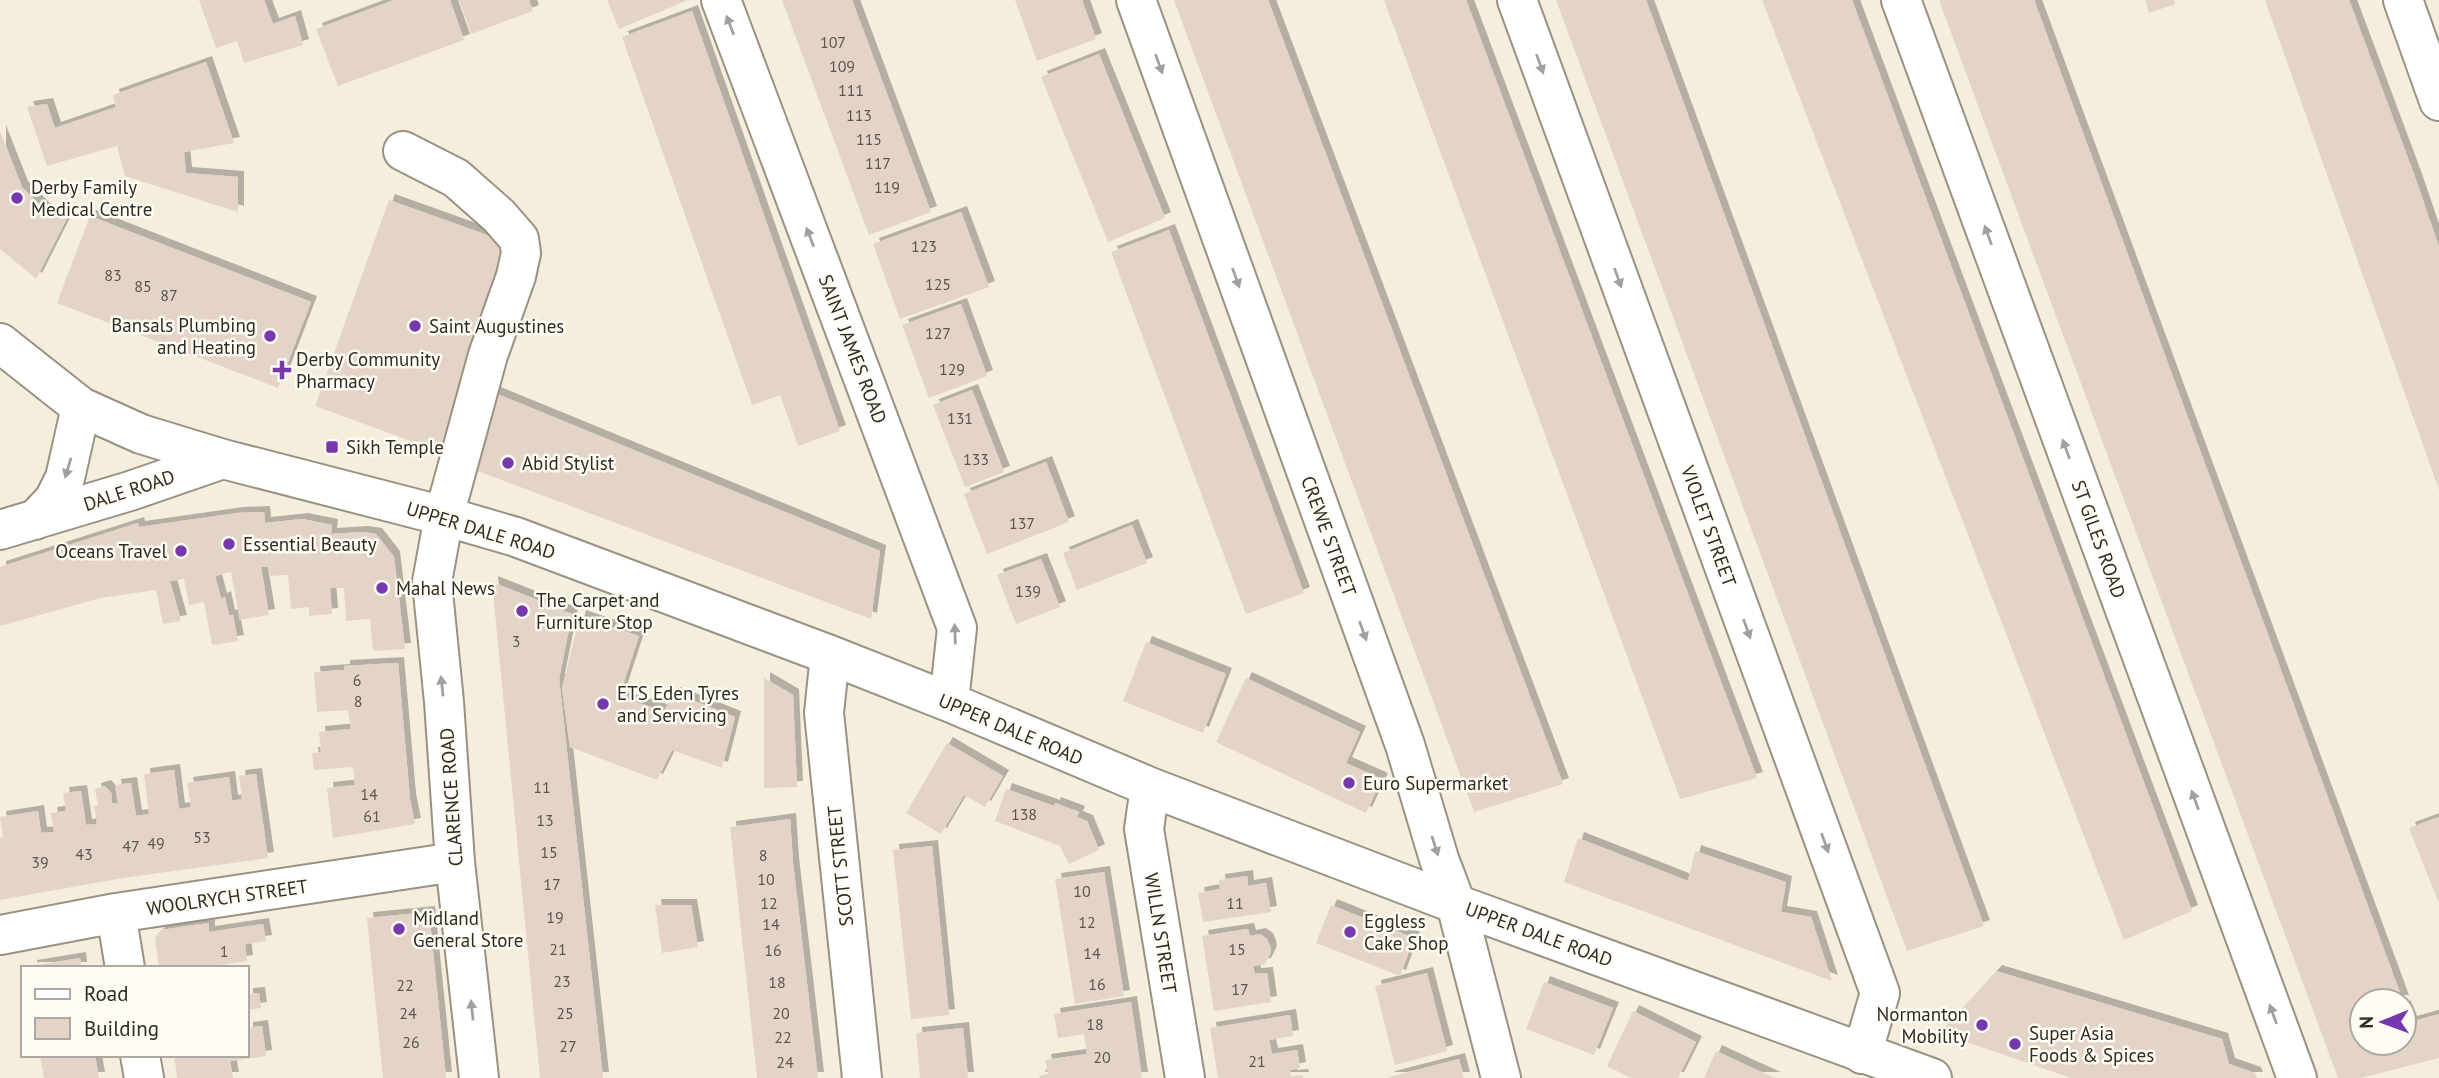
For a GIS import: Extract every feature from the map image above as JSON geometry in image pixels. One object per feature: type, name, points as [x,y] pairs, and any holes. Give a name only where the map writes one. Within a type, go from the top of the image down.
[{"type":"street","name":"SAINT JAMES ROAD","points":[[720,0],[957,628],[949,702]]},
{"type":"street","name":"CREWE STREET","points":[[1136,0],[1405,745],[1427,822],[1456,904],[1501,1078]]},
{"type":"street","name":"VIOLET STREET","points":[[1517,0],[1880,993],[1862,1054]]},
{"type":"street","name":"ST GILES ROAD","points":[[1901,0],[2297,1078]]},
{"type":"street","points":[[2403,0],[2439,101]]},
{"type":"street","name":"CLARENCE ROAD","points":[[403,151],[456,178],[499,216],[519,239],[521,253],[516,276],[488,355],[444,516],[432,582],[444,702],[455,862],[479,1078]]},
{"type":"street","name":"UPPER DALE ROAD","points":[[0,343],[81,407],[141,434],[223,459],[516,537],[830,654],[1150,787],[1456,904],[1932,1078]]},
{"type":"street","name":"DALE ROAD","points":[[18,525],[54,500],[65,478],[81,407]]},
{"type":"street","name":"DALE ROAD","points":[[18,525],[223,459]]},
{"type":"street","name":"SCOTT STREET","points":[[830,654],[824,713],[862,1078]]},
{"type":"street","name":"WILLN STREET","points":[[1150,787],[1144,830],[1185,1078]]},
{"type":"street","name":"WOOLRYCH STREET","points":[[0,936],[116,913],[455,862]]},
{"type":"street","points":[[116,913],[125,966]]},
{"type":"street","points":[[140,1057],[144,1078]]},
{"type":"building","points":[[199,0],[264,0],[273,24],[295,16],[303,45],[244,63],[237,41],[216,48]]},
{"type":"building","points":[[394,0],[450,0],[464,40],[338,86],[316,29]]},
{"type":"building","points":[[459,0],[529,0],[533,11],[471,34]]},
{"type":"building","points":[[607,0],[688,0],[619,29]]},
{"type":"building","points":[[782,0],[852,0],[931,212],[869,235]]},
{"type":"building","points":[[1015,0],[1082,0],[1096,39],[1037,61]]},
{"type":"building","points":[[1174,0],[1268,0],[1563,784],[1474,812]]},
{"type":"building","points":[[1384,0],[1466,0],[1757,778],[1680,799]]},
{"type":"building","points":[[1556,0],[1646,0],[1984,926],[1907,951]]},
{"type":"building","points":[[1762,0],[1852,0],[2192,911],[2124,940]]},
{"type":"building","points":[[1939,0],[2034,0],[2398,987],[2348,987],[2348,1057],[2418,1057],[2418,1020],[2439,1014],[2439,1058],[2361,1078],[2338,1078]]},
{"type":"building","points":[[2145,0],[2174,0],[2175,4],[2149,13]]},
{"type":"building","points":[[2265,0],[2349,0],[2415,177],[2439,247],[2439,490]]},
{"type":"building","points":[[692,11],[840,431],[798,446],[780,395],[752,405],[622,37]]},
{"type":"building","points":[[1099,54],[1165,218],[1108,242],[1041,77]]},
{"type":"building","points":[[206,62],[234,143],[184,152],[186,173],[238,177],[238,212],[125,176],[117,146],[47,166],[27,107],[47,104],[55,128],[116,107],[113,95]]},
{"type":"building","name":"Derby Family Medical Centre","points":[[0,131],[22,187],[44,209],[67,218],[36,279],[0,249]]},
{"type":"building","name":"Saint Augustines","points":[[389,200],[515,245],[441,452],[315,406]]},
{"type":"building","points":[[961,212],[989,287],[900,319],[873,244]]},
{"type":"building","points":[[90,216],[311,302],[278,388],[57,303]]},
{"type":"building","points":[[1169,230],[1304,593],[1246,614],[1111,252]]},
{"type":"building","points":[[961,304],[987,376],[929,398],[902,325]]},
{"type":"building","points":[[972,390],[1004,472],[965,487],[933,405]]},
{"type":"building","points":[[495,393],[880,551],[871,619],[467,467]]},
{"type":"building","points":[[1046,462],[1069,522],[987,554],[964,494]]},
{"type":"building","points":[[264,512],[265,523],[302,519],[332,525],[331,534],[376,534],[394,557],[405,649],[373,651],[370,619],[346,621],[344,588],[330,588],[332,614],[309,616],[309,607],[291,609],[288,575],[270,576],[269,567],[261,567],[269,615],[240,620],[231,572],[215,576],[221,599],[225,597],[229,616],[233,615],[238,641],[212,645],[204,602],[189,605],[184,579],[170,581],[181,621],[163,624],[156,590],[101,598],[0,626],[0,567],[138,523],[139,527],[237,513]]},
{"type":"building","points":[[1132,525],[1147,563],[1077,590],[1063,553]]},
{"type":"building","points":[[1041,559],[1060,607],[1016,624],[997,575]]},
{"type":"building","points":[[492,582],[572,614],[559,679],[603,1078],[540,1078]]},
{"type":"building","name":"ETS Eden Tyres and Servicing","points":[[580,616],[639,636],[619,697],[664,711],[674,693],[735,717],[722,768],[672,750],[657,780],[570,747],[562,688]]},
{"type":"building","points":[[1146,642],[1226,674],[1203,733],[1123,701]]},
{"type":"building","points":[[398,663],[410,799],[415,824],[333,838],[327,788],[355,785],[353,767],[314,770],[312,753],[321,752],[319,732],[351,729],[348,710],[317,712],[314,672],[344,670],[344,666]]},
{"type":"building","points":[[764,678],[793,695],[797,787],[764,788]]},
{"type":"building","points":[[1246,678],[1360,732],[1346,763],[1382,779],[1366,813],[1216,742]]},
{"type":"building","points":[[947,743],[1003,776],[985,807],[964,795],[941,834],[906,813]]},
{"type":"building","points":[[174,770],[179,809],[191,807],[187,783],[229,777],[232,801],[242,799],[239,776],[256,774],[268,858],[123,878],[0,900],[0,838],[3,838],[0,817],[38,811],[41,833],[54,832],[51,813],[66,811],[63,793],[81,791],[86,825],[97,824],[95,789],[105,786],[112,794],[112,803],[118,803],[115,785],[131,783],[136,816],[149,814],[144,774]]},
{"type":"building","points":[[1006,789],[1079,812],[1077,817],[1087,821],[1099,850],[1069,864],[1060,846],[995,821]]},
{"type":"building","points":[[2439,817],[2439,904],[2409,828]]},
{"type":"building","points":[[790,819],[818,1078],[757,1078],[730,827]]},
{"type":"building","points":[[1578,838],[1688,881],[1695,851],[1786,882],[1781,912],[1811,917],[1832,981],[1564,882]]},
{"type":"building","points":[[932,846],[949,1015],[911,1019],[893,850]]},
{"type":"building","points":[[1104,872],[1124,996],[1075,1004],[1055,879]]},
{"type":"building","points":[[1247,876],[1248,886],[1266,883],[1271,912],[1203,922],[1198,893],[1220,889],[1219,880]]},
{"type":"building","points":[[655,905],[691,905],[698,947],[662,953]]},
{"type":"building","points":[[1331,905],[1414,938],[1400,976],[1316,943]]},
{"type":"building","points":[[429,912],[446,1078],[383,1078],[367,918]]},
{"type":"building","points":[[209,923],[209,932],[263,924],[266,941],[245,944],[247,961],[215,966],[159,966],[155,938],[161,930]]},
{"type":"building","points":[[1248,929],[1250,936],[1260,934],[1267,939],[1270,946],[1271,952],[1265,964],[1253,966],[1255,974],[1267,973],[1271,1002],[1214,1011],[1202,936]]},
{"type":"building","points":[[80,958],[81,966],[31,966]]},
{"type":"building","points":[[1996,971],[2222,1039],[2229,1064],[2255,1073],[2257,1078],[2071,1078],[1940,1033]]},
{"type":"building","points":[[1427,973],[1447,1051],[1395,1065],[1375,986]]},
{"type":"building","points":[[1544,982],[1613,1008],[1594,1055],[1526,1029]]},
{"type":"building","points":[[259,993],[261,1008],[248,1010],[248,994]]},
{"type":"building","points":[[1131,1002],[1142,1078],[1040,1078],[1039,1076],[1048,1074],[1045,1060],[1087,1054],[1084,1034],[1058,1038],[1054,1014]]},
{"type":"building","points":[[1633,1011],[1696,1042],[1678,1078],[1631,1078],[1607,1066]]},
{"type":"building","points":[[1290,1015],[1293,1036],[1269,1040],[1272,1054],[1297,1050],[1300,1068],[1290,1070],[1291,1076],[1302,1075],[1303,1078],[1218,1078],[1210,1028]]},
{"type":"building","points":[[262,1026],[266,1056],[230,1061],[233,1078],[177,1078],[174,1057],[248,1057],[248,1028]]},
{"type":"building","points":[[963,1028],[968,1078],[920,1078],[916,1033]]},
{"type":"building","points":[[1716,1051],[1746,1065],[1775,1078],[1704,1078]]},
{"type":"building","points":[[40,1057],[95,1057],[99,1078],[44,1078]]},
{"type":"building","points":[[1459,1059],[1464,1078],[1389,1078],[1389,1077]]},
{"type":"place","name":"Derby Family Medical Centre","points":[[17,198]]},
{"type":"place","name":"Saint Augustines","points":[[415,326]]},
{"type":"place","name":"Bansals Plumbing and Heating","points":[[270,336]]},
{"type":"place","name":"Derby Community Pharmacy","points":[[282,370]]},
{"type":"place","name":"Sikh Temple","points":[[332,447]]},
{"type":"place","name":"Abid Stylist","points":[[508,463]]},
{"type":"place","name":"Essential Beauty","points":[[229,544]]},
{"type":"place","name":"Oceans Travel","points":[[181,551]]},
{"type":"place","name":"Mahal News","points":[[382,588]]},
{"type":"place","name":"The Carpet and Furniture Stop","points":[[522,611]]},
{"type":"place","name":"ETS Eden Tyres and Servicing","points":[[603,704]]},
{"type":"place","name":"Euro Supermarket","points":[[1349,783]]},
{"type":"place","name":"Midland General Store","points":[[399,929]]},
{"type":"place","name":"Eggless Cake Shop","points":[[1350,932]]},
{"type":"place","name":"Normanton Mobility","points":[[1982,1025]]},
{"type":"place","name":"Super Asia Foods & Spices","points":[[2015,1044]]}]
